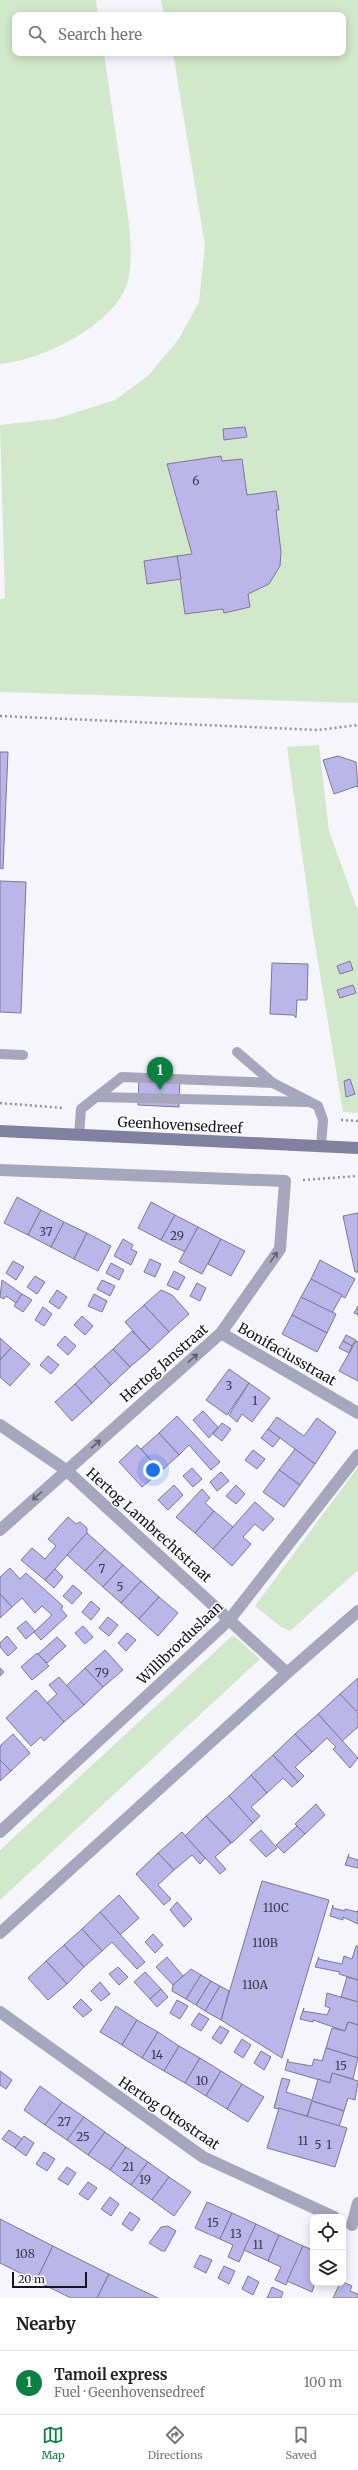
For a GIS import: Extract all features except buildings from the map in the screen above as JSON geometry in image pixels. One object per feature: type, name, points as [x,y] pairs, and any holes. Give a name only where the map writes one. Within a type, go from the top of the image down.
[{"type":"street","name":"Geenhovensedreef","points":[[0,1131],[358,1148]]},
{"type":"street","points":[[0,1170],[285,1180]]},
{"type":"street","name":"Hertog Janstraat","points":[[0,1530],[221,1333],[280,1249],[285,1180]]},
{"type":"street","name":"Bonifaciusstraat","points":[[221,1333],[358,1413]]},
{"type":"street","name":"Hertog Lambrechtstraat","points":[[0,1425],[66,1470],[230,1619],[287,1673]]},
{"type":"street","name":"Willibrorduslaan","points":[[0,1832],[230,1619],[358,1455]]},
{"type":"street","points":[[0,1933],[287,1673],[358,1611]]},
{"type":"street","name":"Hertog Ottostraat","points":[[0,2012],[203,2157],[327,2214]]},
{"type":"street","points":[[351,2225],[358,2203]]},
{"type":"lane","points":[[237,1052],[273,1083],[318,1106],[323,1120],[321,1146]]},
{"type":"lane","points":[[0,1054],[23,1054]]},
{"type":"lane","points":[[79,1135],[81,1109],[122,1077],[273,1083]]},
{"type":"lane","points":[[97,1097],[311,1102]]},
{"type":"path","points":[[0,716],[318,730],[358,725]]},
{"type":"path","points":[[285,1180],[358,1176]]},
{"type":"green space","points":[[0,0],[96,0],[98,12],[12,12],[12,56],[104,56],[128,214],[131,252],[129,276],[123,293],[112,309],[78,336],[37,355],[0,364]]},
{"type":"green space","points":[[161,0],[358,0],[358,703],[0,692],[0,599],[5,598],[0,425],[55,419],[115,400],[148,376],[178,340],[199,302],[205,245],[174,56],[346,56],[346,12],[163,12]]},
{"type":"green space","points":[[319,745],[329,831],[358,911],[358,1113],[343,1112],[313,932],[287,747]]},
{"type":"green space","points":[[358,1467],[358,1570],[290,1631],[281,1627],[255,1606]]},
{"type":"green space","points":[[233,1635],[260,1659],[0,1900],[0,1850]]},
{"type":"place","name":"Tamoil express","points":[[160,1090]]}]
